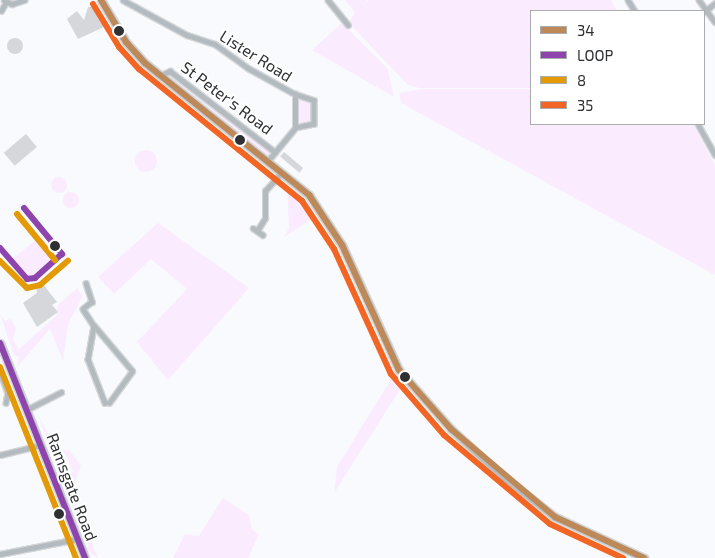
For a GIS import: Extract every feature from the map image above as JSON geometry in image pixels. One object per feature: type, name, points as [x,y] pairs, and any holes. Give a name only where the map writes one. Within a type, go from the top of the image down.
[{"type":"main road","name":"St Peter's Road","points":[[101,0],[130,46],[161,75],[309,195],[331,225],[390,354],[429,406],[539,506],[591,536],[644,558]]},
{"type":"main road","name":"Ramsgate Road","points":[[0,343],[28,409],[85,558]]},
{"type":"street","points":[[2,17],[0,11],[5,1],[24,0]]},
{"type":"street","name":"Lister Road","points":[[123,0],[187,35],[226,49],[248,68],[314,103],[314,124],[295,128],[267,162]]},
{"type":"street","points":[[328,0],[348,25]]},
{"type":"street","points":[[699,0],[715,22]]},
{"type":"street","points":[[706,11],[715,3]]},
{"type":"street","name":"St Peter's Road","points":[[161,75],[170,71],[275,152]]},
{"type":"street","name":"Lister Road","points":[[295,94],[295,128]]},
{"type":"street","points":[[699,125],[715,155]]},
{"type":"street","points":[[263,235],[255,230],[265,218],[265,191],[282,172]]},
{"type":"street","points":[[86,283],[92,302],[83,309],[94,326],[132,371],[109,403],[105,403],[88,360],[94,326]]},
{"type":"street","points":[[0,371],[9,397],[6,403]]},
{"type":"street","points":[[28,409],[61,392]]},
{"type":"street","points":[[0,455],[41,446]]},
{"type":"street","points":[[3,555],[77,539]]},
{"type":"shaded area","points":[[345,0],[367,0],[363,5],[369,0],[611,0],[616,10],[530,10],[530,88],[419,88],[407,84],[349,23],[355,12]]},
{"type":"shaded area","points":[[342,23],[388,69],[394,97],[312,50]]},
{"type":"shaded area","points":[[167,74],[171,74],[272,154],[268,156]]},
{"type":"shaded area","points":[[423,89],[530,89],[530,125],[694,125],[715,165],[715,275],[401,103],[399,93]]},
{"type":"shaded area","points":[[299,99],[312,104],[310,123],[297,124]]},
{"type":"shaded area","points":[[146,150],[154,153],[157,161],[154,169],[146,172],[138,169],[135,161],[138,153]]},
{"type":"shaded area","points":[[56,177],[62,177],[67,182],[65,191],[56,193],[51,188],[51,182]]},
{"type":"shaded area","points":[[287,185],[314,208],[313,218],[284,237],[289,228]]},
{"type":"shaded area","points":[[68,192],[74,192],[79,197],[77,206],[68,208],[63,203],[63,197]]},
{"type":"shaded area","points":[[158,223],[249,288],[168,380],[137,342],[187,289],[151,259],[114,294],[98,277]]},
{"type":"shaded area","points":[[41,236],[56,256],[35,275],[26,276],[12,259]]},
{"type":"shaded area","points":[[77,288],[83,296],[68,324],[63,361],[50,329],[17,367],[19,357],[14,355],[0,314],[5,321],[11,319],[16,328],[13,339],[19,349],[56,316],[58,305]]},
{"type":"shaded area","points":[[390,355],[404,383],[334,493],[337,467],[393,376],[387,356]]},
{"type":"shaded area","points":[[37,413],[57,451],[69,450],[81,466],[71,493],[98,558],[85,549],[89,546],[77,526],[62,477],[73,472],[65,453],[54,457]]},
{"type":"shaded area","points":[[223,498],[249,515],[252,530],[259,534],[248,558],[173,558],[185,534],[199,536]]},
{"type":"building","points":[[88,7],[95,7],[104,27],[78,39],[67,19],[77,11],[84,20]]},
{"type":"building","points":[[15,38],[21,40],[23,46],[21,52],[15,54],[9,52],[7,46],[9,40]]},
{"type":"building","points":[[26,134],[37,147],[15,166],[4,153]]},
{"type":"building","points":[[284,152],[303,168],[299,173],[280,157]]},
{"type":"building","points":[[43,284],[57,302],[52,305],[58,312],[37,327],[23,303],[37,293],[36,286]]},
{"type":"transit line","name":"34","points":[[101,0],[126,42],[145,63],[309,195],[342,245],[399,370],[451,429],[555,517],[644,558]]},
{"type":"transit line","name":"35","points":[[93,4],[119,47],[139,69],[302,201],[334,249],[391,374],[444,435],[550,524],[623,558]]},
{"type":"transit line","name":"LOOP","points":[[24,208],[62,254]]},
{"type":"transit line","name":"8","points":[[17,214],[55,260]]},
{"type":"transit line","name":"LOOP","points":[[0,248],[27,279],[35,278],[62,254]]},
{"type":"transit line","name":"8","points":[[0,261],[27,288],[40,285],[68,261]]},
{"type":"transit line","name":"LOOP","points":[[0,343],[85,558]]},
{"type":"transit line","name":"8","points":[[0,367],[76,558]]}]
